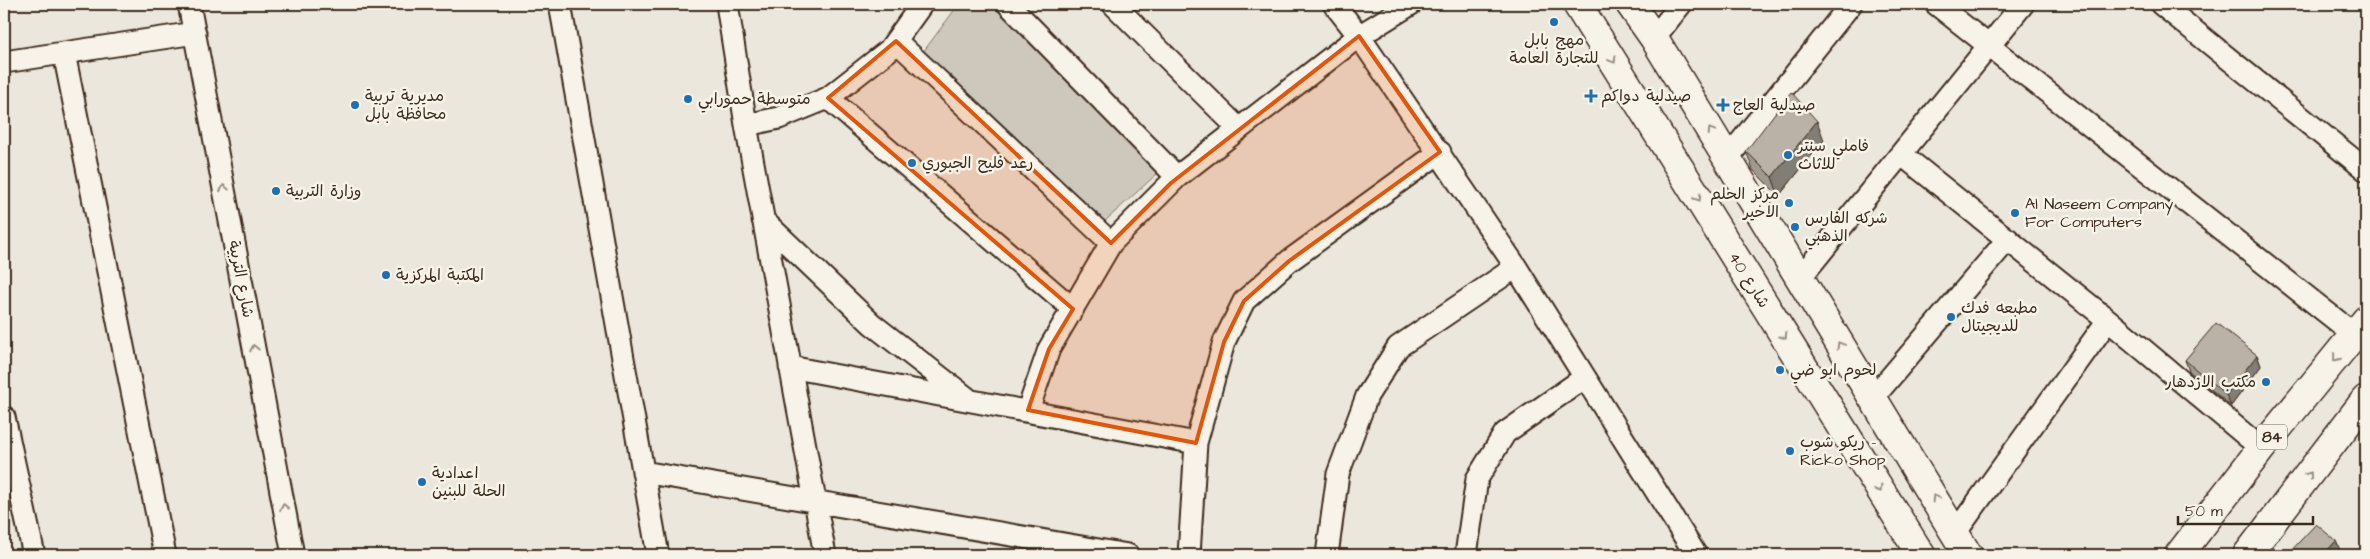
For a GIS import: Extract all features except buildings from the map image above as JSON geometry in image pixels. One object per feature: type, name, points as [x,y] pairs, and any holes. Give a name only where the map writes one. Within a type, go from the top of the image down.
[{"type":"main road","name":"شارع 40","points":[[1578,4],[1921,555]]},
{"type":"main road","points":[[1630,4],[1654,38],[1872,400],[1962,544]]},
{"type":"main road","name":"84","points":[[2179,555],[2361,327]]},
{"type":"main road","points":[[2247,555],[2366,399]]},
{"type":"street","name":"شارع التربية","points":[[189,4],[294,555]]},
{"type":"street","points":[[560,4],[658,555]]},
{"type":"street","points":[[728,4],[746,125],[824,555]]},
{"type":"street","points":[[746,125],[779,118],[828,98],[889,50],[922,4]]},
{"type":"street","points":[[1008,4],[1177,177]]},
{"type":"street","points":[[1113,4],[1239,129]]},
{"type":"street","points":[[1334,4],[1359,36],[1440,152],[1516,267],[1696,555]]},
{"type":"street","points":[[1028,410],[1049,349],[1111,243],[1177,177],[1359,36],[1410,4]]},
{"type":"street","points":[[1654,38],[1681,4]]},
{"type":"street","points":[[1727,159],[1851,4]]},
{"type":"street","points":[[1936,4],[2361,327]]},
{"type":"street","points":[[1800,278],[2023,4]]},
{"type":"street","points":[[2160,4],[2366,170]]},
{"type":"street","points":[[4,62],[195,33]]},
{"type":"street","points":[[896,41],[1111,243]]},
{"type":"street","points":[[64,53],[165,555]]},
{"type":"street","points":[[828,98],[1073,309]]},
{"type":"street","points":[[1189,555],[1196,443],[1224,342],[1244,301],[1289,262],[1440,152]]},
{"type":"street","points":[[1901,154],[2108,320],[2262,449]]},
{"type":"street","points":[[763,220],[872,324],[969,400]]},
{"type":"street","points":[[1872,400],[2008,239]]},
{"type":"street","points":[[1327,555],[1338,474],[1367,396],[1398,347],[1516,267]]},
{"type":"street","points":[[1962,544],[2108,320]]},
{"type":"street","points":[[790,367],[1028,410],[1196,443]]},
{"type":"street","points":[[1466,555],[1477,478],[1506,433],[1584,378]]},
{"type":"street","points":[[4,417],[34,555]]},
{"type":"street","points":[[644,472],[1079,551],[1128,555]]},
{"type":"highlighted area","points":[[1359,36],[1440,152],[1289,261],[1244,301],[1224,342],[1196,443],[1028,410],[1049,349],[1073,309],[828,98],[896,41],[1111,243],[1171,183]]},
{"type":"shaded area","points":[[959,4],[993,4],[1159,172],[1104,222],[923,52]]},
{"type":"place","name":"مهج بابل للتجارة العامة","points":[[1554,22]]},
{"type":"place","name":"صيدلية دواكم","points":[[1591,96]]},
{"type":"place","name":"متوسطة حمورابي","points":[[688,99]]},
{"type":"place","name":"مديرية تربية محافظة بابل","points":[[355,105]]},
{"type":"place","name":"صيدلية العاج","points":[[1723,105]]},
{"type":"place","name":"فاملي سنتر للاثاث","points":[[1788,155]]},
{"type":"place","name":"رعد فليح الجبوري","points":[[912,163]]},
{"type":"place","name":"وزارة التربية","points":[[276,191]]},
{"type":"place","name":"مركز الحلم الاخير","points":[[1789,203]]},
{"type":"place","name":"Al Naseem Company For Computers","points":[[2015,213]]},
{"type":"place","name":"شركه الفارس الذهبي","points":[[1795,227]]},
{"type":"place","name":"المكتبة المركزية","points":[[386,275]]},
{"type":"place","name":"مطبعه فدك للديجيتال","points":[[1951,317]]},
{"type":"place","name":"لحوم ابو ضي","points":[[1780,370]]},
{"type":"place","name":"مكتب الازدهار","points":[[2266,382]]},
{"type":"place","name":"ريكو شوب - Ricko Shop","points":[[1790,451]]},
{"type":"place","name":"اعدادية الحلة للبنين","points":[[422,482]]}]
